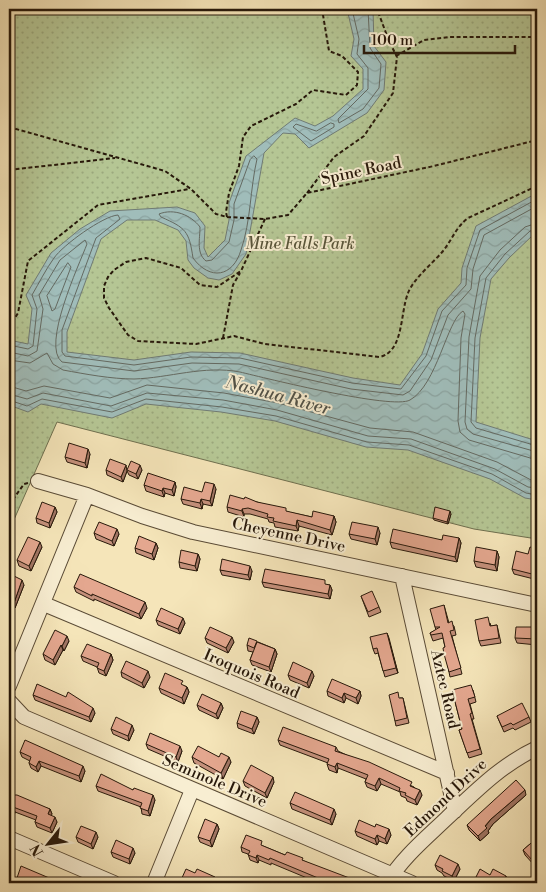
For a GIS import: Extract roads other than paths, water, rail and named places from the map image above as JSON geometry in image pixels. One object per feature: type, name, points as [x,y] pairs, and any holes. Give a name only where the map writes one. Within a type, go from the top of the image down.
[{"type":"street","name":"Cheyenne Drive","points":[[38,481],[88,495],[142,516],[193,532],[537,604]]},
{"type":"street","points":[[9,686],[88,495]]},
{"type":"street","name":"Aztec Road","points":[[402,576],[455,810]]},
{"type":"street","name":"Iroquois Road","points":[[44,604],[447,773]]},
{"type":"street","name":"Seminole Drive","points":[[9,702],[24,717],[389,879],[412,883]]},
{"type":"street","name":"Edmond Drive","points":[[389,879],[404,860],[496,773],[515,759],[537,748]]},
{"type":"street","points":[[154,883],[192,790]]},
{"type":"street","points":[[9,838],[114,883]]},
{"type":"water","name":"Nashua River","points":[[347,9],[373,9],[374,46],[386,62],[384,90],[367,113],[309,148],[295,134],[283,133],[264,153],[246,254],[232,274],[219,280],[208,278],[194,268],[188,260],[186,241],[178,230],[155,220],[127,220],[101,239],[67,332],[67,352],[134,360],[191,352],[240,353],[353,378],[400,385],[422,354],[438,309],[461,283],[462,268],[476,226],[537,193],[537,234],[533,235],[509,258],[491,279],[480,338],[476,422],[537,441],[537,500],[525,498],[490,479],[408,450],[366,447],[275,421],[221,412],[146,404],[112,418],[41,404],[28,412],[9,405],[9,340],[28,344],[32,309],[26,295],[51,253],[80,229],[110,211],[177,207],[195,213],[205,226],[204,248],[208,257],[225,240],[229,220],[229,203],[246,156],[295,118],[315,126],[333,116],[363,89],[363,69],[351,56],[354,39]]},
{"type":"park label","name":"Mine Falls Park","points":[[300,243]]}]
